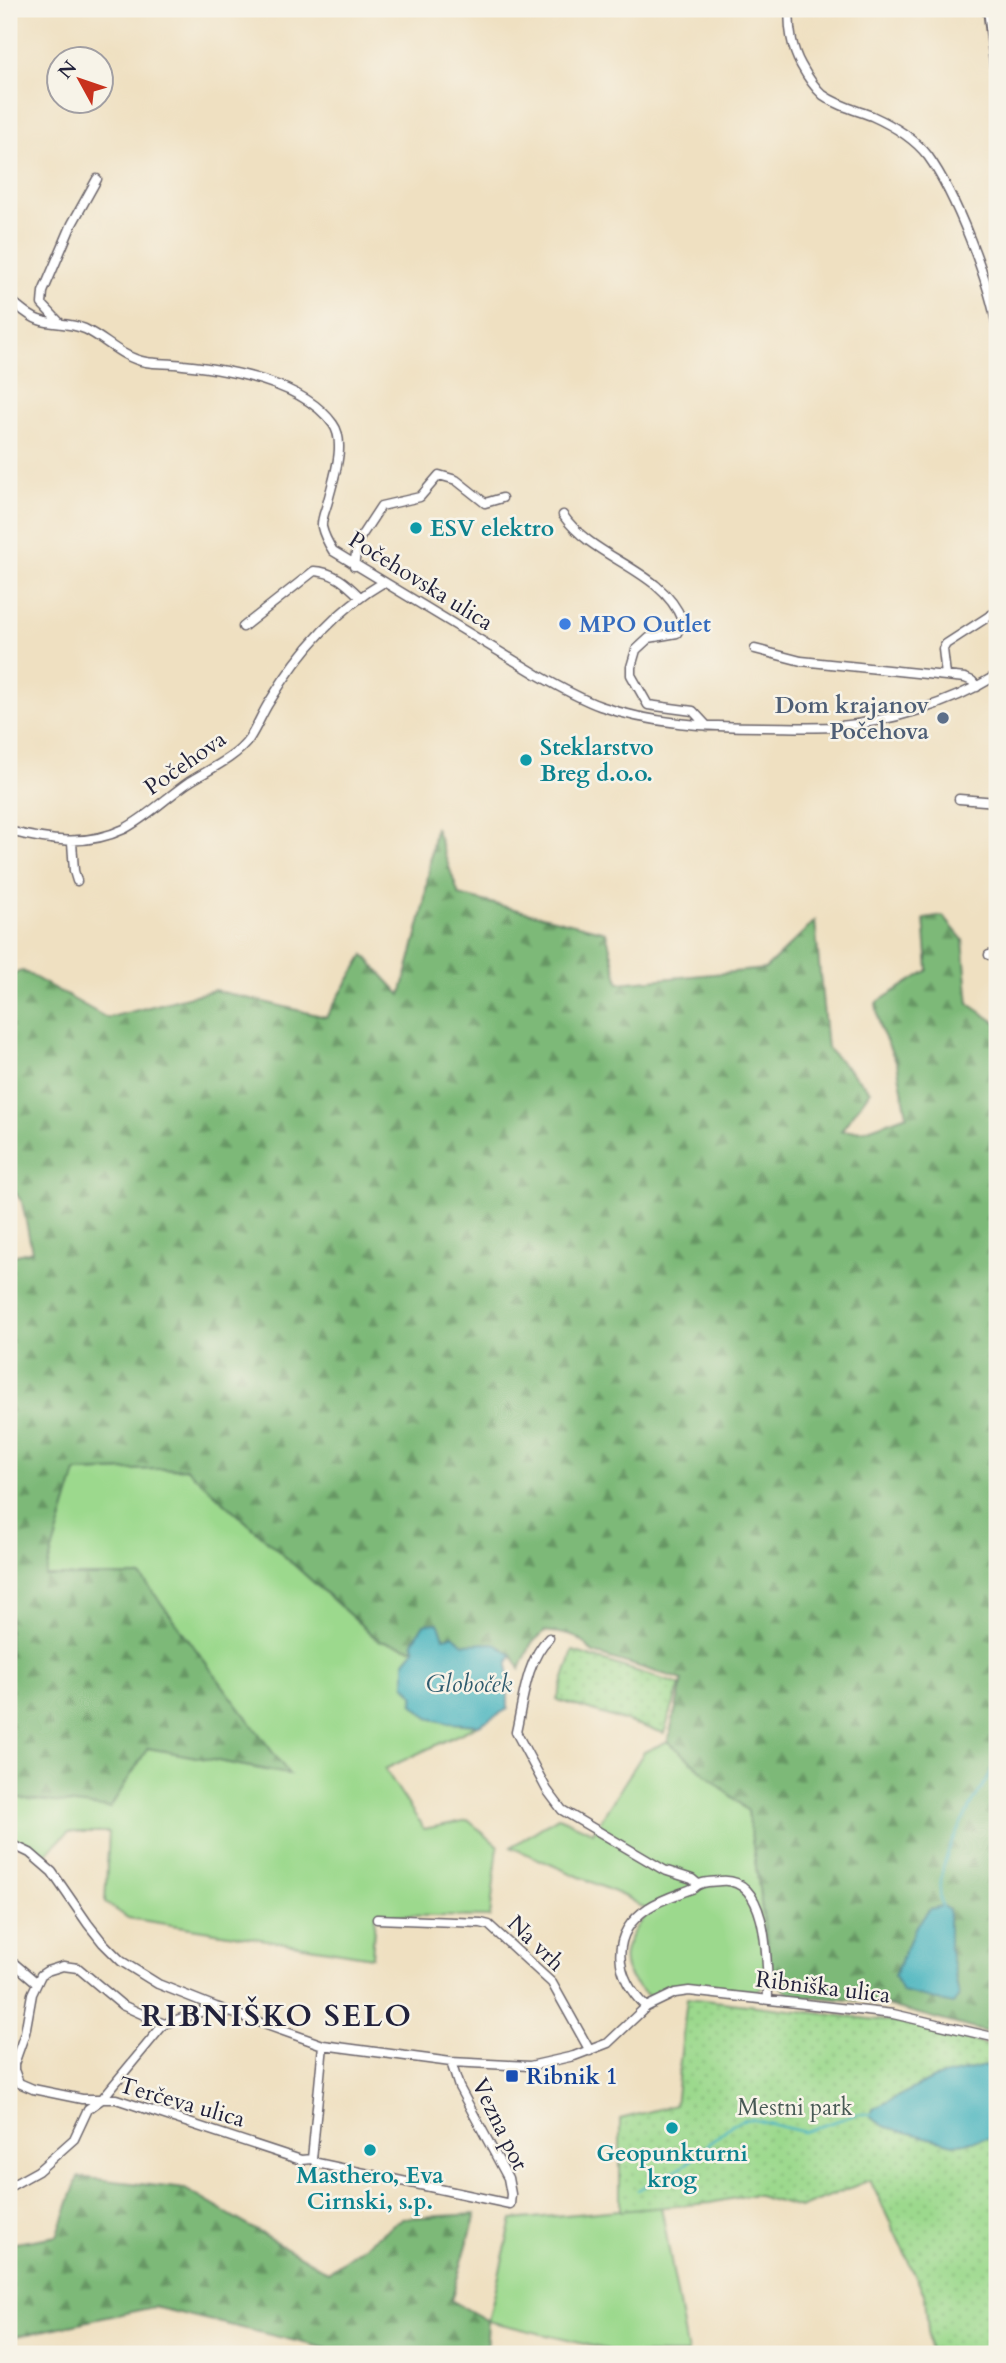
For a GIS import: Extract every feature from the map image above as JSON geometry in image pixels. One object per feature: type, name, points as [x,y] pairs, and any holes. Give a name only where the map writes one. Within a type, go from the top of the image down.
[{"type":"street","points":[[790,9],[790,29],[796,57],[813,85],[842,106],[899,130],[927,155],[950,195],[964,228],[991,300],[997,327]]},
{"type":"street","points":[[990,9],[997,68]]},
{"type":"street","points":[[59,322],[42,304],[43,292],[72,224],[97,178]]},
{"type":"street","name":"Počehovska ulica","points":[[9,299],[38,320],[59,322],[89,331],[124,354],[145,362],[183,365],[271,382],[304,398],[323,412],[338,432],[338,451],[322,524],[326,541],[333,551],[570,693],[601,706],[632,714],[707,726],[831,727],[882,720],[948,701],[997,675]]},
{"type":"street","points":[[354,566],[358,541],[380,506],[420,497],[439,475],[456,480],[485,503],[502,498]]},
{"type":"street","points":[[564,515],[577,533],[589,543],[659,587],[678,610],[682,620],[677,633],[649,638],[642,643],[633,658],[631,675],[648,705],[693,711],[707,726]]},
{"type":"street","points":[[243,627],[314,571],[337,577],[362,596]]},
{"type":"street","name":"Počehova","points":[[9,831],[72,842],[101,837],[124,829],[240,749],[250,738],[269,702],[317,637],[362,596],[384,582]]},
{"type":"street","points":[[946,675],[943,649],[946,645],[997,611]]},
{"type":"street","points":[[755,649],[801,661],[965,678],[977,687]]},
{"type":"street","points":[[958,799],[997,802]]},
{"type":"street","points":[[72,842],[77,881]]},
{"type":"street","points":[[549,1638],[540,1646],[534,1658],[516,1732],[547,1790],[562,1810],[572,1818],[628,1847],[664,1870],[692,1879],[698,1884]]},
{"type":"street","name":"Ribniška ulica","points":[[9,1843],[30,1853],[52,1872],[95,1934],[121,1961],[158,1984],[323,2045],[451,2062],[530,2066],[590,2051],[608,2043],[646,2007],[674,1993],[689,1991],[901,2016],[997,2038]]},
{"type":"street","points":[[646,2007],[625,1979],[620,1966],[620,1949],[624,1937],[638,1917],[651,1906],[698,1884],[727,1880],[739,1884],[755,1899],[766,1956],[768,1999]]},
{"type":"street","name":"Na vrh","points":[[377,1919],[489,1925],[552,1983],[590,2051]]},
{"type":"street","points":[[9,1959],[36,1982],[41,1975],[56,1967],[78,1968],[122,2005],[164,2024]]},
{"type":"street","name":"Terčeva ulica","points":[[36,1982],[25,2033],[14,2063],[16,2077],[25,2087],[82,2099],[116,2099],[301,2160],[312,2159],[317,2163],[374,2177],[510,2204]]},
{"type":"street","points":[[9,2187],[38,2171],[69,2144],[82,2125],[88,2109],[102,2099],[164,2024],[216,2007]]},
{"type":"street","points":[[312,2159],[323,2045]]},
{"type":"street","name":"Vezna pot","points":[[451,2062],[460,2087],[508,2178],[510,2204]]},
{"type":"street","points":[[82,2099],[88,2109]]},
{"type":"green space","points":[[435,827],[459,895],[606,932],[619,983],[765,969],[815,921],[827,1048],[870,1091],[841,1131],[865,1130],[907,1115],[897,1063],[880,1028],[876,1003],[928,970],[924,919],[943,916],[963,940],[969,1004],[997,1023],[997,2035],[875,2002],[790,1995],[772,1979],[748,1811],[668,1741],[683,1680],[593,1653],[577,1638],[545,1631],[531,1644],[520,1669],[512,1655],[494,1643],[416,1649],[379,1641],[186,1468],[76,1472],[45,1576],[141,1576],[289,1774],[148,1748],[110,1808],[17,1798],[9,1791],[9,1257],[32,1251],[22,1202],[9,1184],[9,974],[23,971],[107,1018],[214,990],[326,1017],[364,955],[401,995],[423,911]],"holes":[[[949,1910],[949,1946],[959,1996],[894,1976]]]},
{"type":"green space","points":[[186,1468],[379,1641],[416,1649],[414,1704],[437,1719],[479,1725],[385,1769],[424,1829],[468,1820],[498,1846],[490,1917],[375,1915],[372,1957],[128,1918],[105,1902],[109,1832],[68,1832],[42,1858],[13,1838],[9,1846],[9,1791],[17,1798],[148,1748],[287,1774],[44,1576],[76,1472]]},
{"type":"green space","points":[[573,1651],[680,1685],[664,1733],[557,1700]]},
{"type":"green space","points":[[668,1741],[748,1811],[772,1979],[756,1991],[677,1986],[650,1997],[637,1986],[625,1966],[627,1945],[648,1911],[630,1899],[511,1847],[558,1817],[593,1832],[644,1752]]},
{"type":"green space","name":"Mestni park","points":[[687,1998],[921,2025],[985,2045],[997,2045],[997,2354],[930,2354],[925,2296],[870,2180],[800,2208],[758,2196],[745,2196],[710,2203],[620,2211],[620,2119],[675,2105]]},
{"type":"green space","points":[[78,2177],[185,2189],[328,2272],[403,2218],[476,2214],[451,2300],[488,2321],[486,2354],[329,2354],[329,2349],[154,2307],[9,2338],[9,2244],[57,2236]]},
{"type":"green space","points":[[661,2206],[688,2354],[626,2354],[488,2321],[512,2220]]},
{"type":"water","name":"Globoček","points":[[438,1623],[444,1637],[453,1635],[463,1644],[494,1643],[512,1655],[508,1663],[508,1709],[479,1725],[448,1723],[428,1718],[413,1704],[414,1696],[405,1684],[405,1661],[415,1649],[413,1642],[424,1624]]},
{"type":"water","points":[[942,1906],[949,1910],[949,1946],[959,1996],[953,2004],[902,1992],[894,1976],[915,1928],[930,1909]]},
{"type":"water","points":[[997,2063],[997,2137],[953,2144],[886,2127],[870,2117],[873,2109],[934,2078]]},
{"type":"waterway","points":[[942,1906],[942,1870],[948,1851],[997,1763]]},
{"type":"waterway","points":[[638,2190],[685,2165],[730,2126],[742,2120],[751,2119],[804,2132],[857,2114],[871,2114]]},
{"type":"place","name":"ESV elektro","points":[[416,528]]},
{"type":"place","name":"MPO Outlet","points":[[565,624]]},
{"type":"place","name":"Dom krajanov Počehova","points":[[943,718]]},
{"type":"place","name":"Steklarstvo Breg d.o.o.","points":[[526,760]]},
{"type":"place","name":"Ribnik 1","points":[[512,2076]]},
{"type":"place","name":"Geopunkturni krog","points":[[672,2128]]},
{"type":"place","name":"Masthero, Eva Cirnski, s.p.","points":[[370,2150]]},
{"type":"district","name":"RIBNIŠKO SELO","points":[[277,2016]]}]
